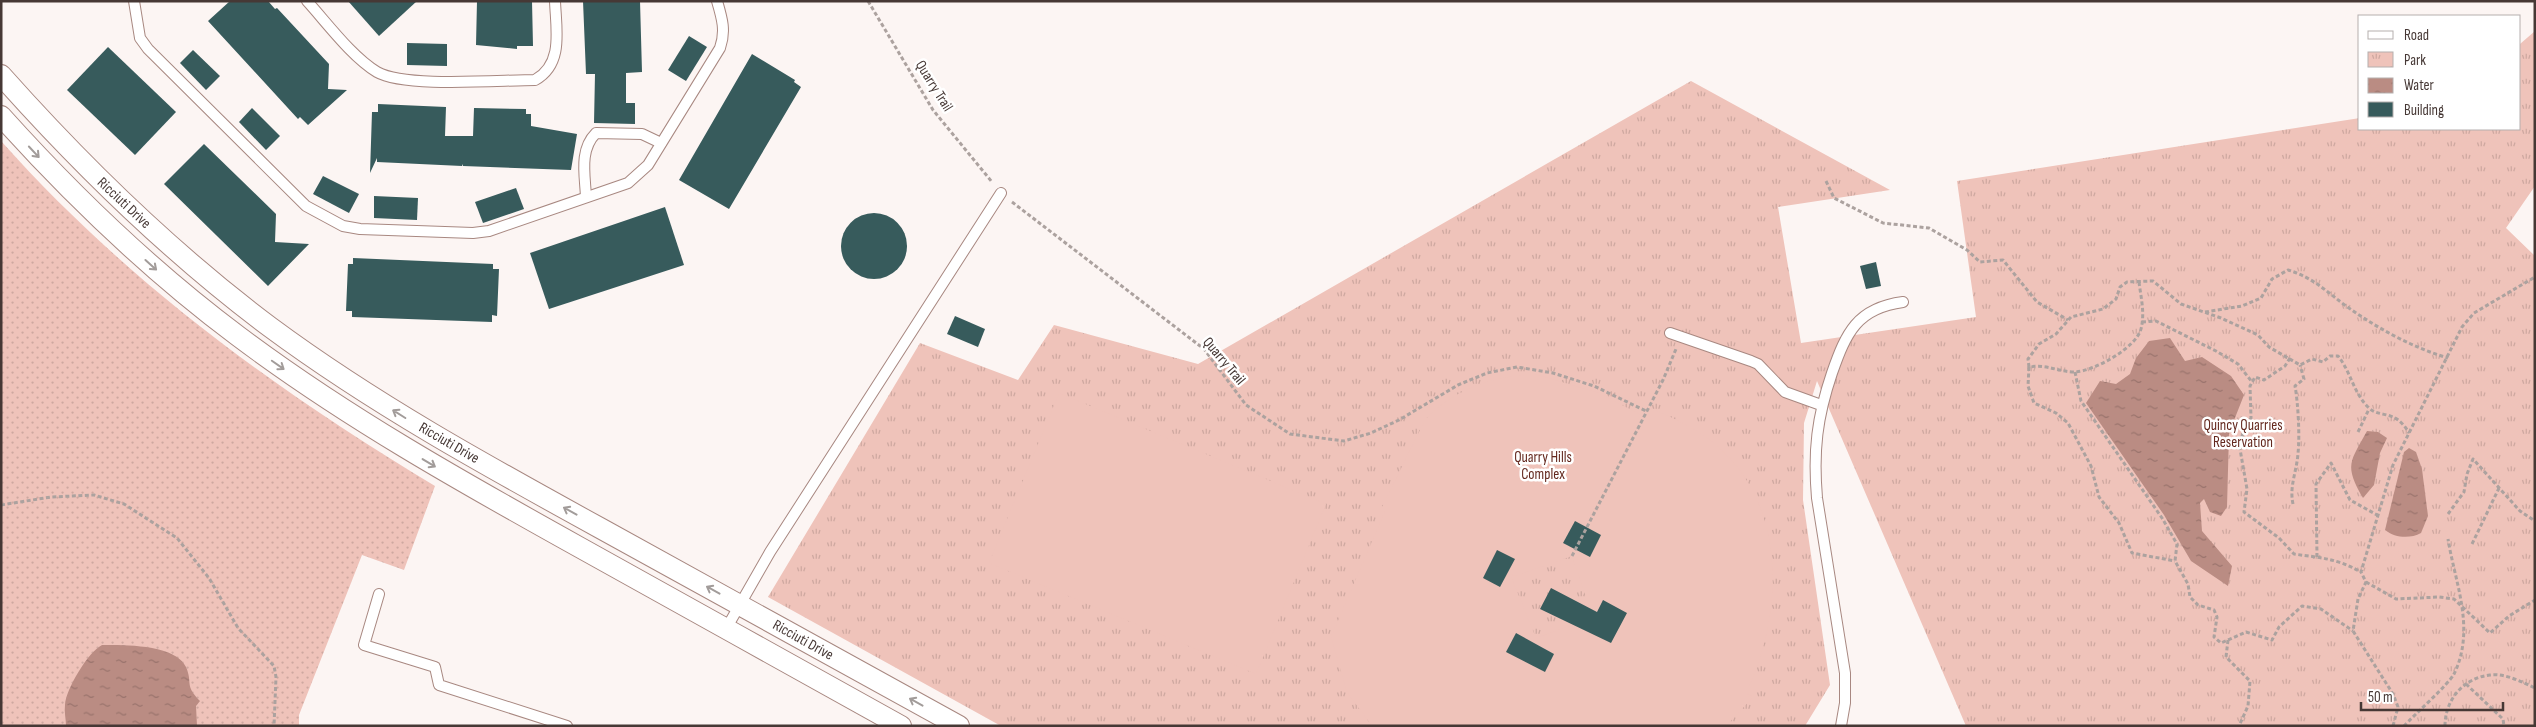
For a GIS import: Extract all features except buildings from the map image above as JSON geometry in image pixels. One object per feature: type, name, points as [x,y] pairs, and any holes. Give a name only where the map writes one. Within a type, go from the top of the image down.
[{"type":"street","name":"Ricciuti Drive","points":[[1,75],[44,123],[131,210],[204,274],[280,334],[361,390],[450,444],[959,726]]},
{"type":"street","name":"Ricciuti Drive","points":[[1,116],[49,168],[110,229],[173,284],[259,352],[354,417],[440,470],[901,726]]},
{"type":"lane","points":[[134,1],[140,38],[148,49],[306,206],[343,226],[360,230],[481,232],[628,183],[638,175],[661,143],[720,48],[724,37],[724,24],[717,1]]},
{"type":"lane","points":[[307,1],[364,62],[377,72],[408,81],[535,80],[544,75],[552,64],[556,50],[555,1]]},
{"type":"lane","points":[[586,197],[584,153],[589,140],[596,133],[642,134],[661,143]]},
{"type":"lane","points":[[726,629],[770,552],[1000,193]]},
{"type":"lane","points":[[1841,726],[1845,703],[1845,673],[1815,470],[1815,440],[1821,405],[1843,342],[1853,326],[1876,309],[1903,302]]},
{"type":"lane","points":[[1670,333],[1751,360],[1785,392],[1821,405]]},
{"type":"lane","points":[[379,594],[364,646],[435,667],[439,685],[567,726]]},
{"type":"path","name":"Quarry Trail","points":[[868,1],[933,110],[1000,193],[1204,349],[1246,405],[1290,434],[1344,441],[1371,433],[1399,420],[1458,385],[1487,373],[1517,367],[1553,373],[1594,386],[1646,411]]},
{"type":"path","points":[[1826,181],[1834,198],[1883,223],[1929,228],[1967,250],[1980,262],[2003,260],[2037,302],[2068,320]]},
{"type":"path","points":[[2205,312],[2242,306],[2261,298],[2272,279],[2288,270],[2305,275],[2384,330],[2420,349],[2448,358]]},
{"type":"path","points":[[2361,572],[2393,465],[2462,327],[2474,313],[2535,277]]},
{"type":"path","points":[[2174,561],[2132,553],[2119,523],[2099,497],[2090,466],[2068,423],[2056,413],[2034,403],[2028,386],[2028,359],[2039,344],[2056,334],[2071,316],[2103,309],[2116,299],[2120,287],[2127,282],[2153,281],[2181,304],[2205,312],[2258,335],[2269,346],[2300,365],[2304,379],[2295,386],[2298,398],[2298,454],[2292,480],[2291,496],[2293,504]]},
{"type":"path","points":[[2029,367],[2044,365],[2074,372],[2110,361],[2140,331],[2142,322],[2139,282]]},
{"type":"path","points":[[2142,322],[2156,321],[2216,351],[2238,364],[2252,382]]},
{"type":"path","points":[[1572,556],[1667,373],[1680,336]]},
{"type":"path","points":[[2300,365],[2312,359],[2324,362],[2330,356],[2338,356],[2346,366],[2354,388],[2369,409],[2389,414],[2403,422],[2409,433]]},
{"type":"path","points":[[2290,358],[2285,366],[2264,380],[2255,377],[2250,386],[2252,418],[2243,431],[2240,449],[2247,489],[2244,512],[2279,538],[2294,554],[2341,561],[2361,572],[2366,582],[2396,599],[2439,597],[2454,599],[2490,633],[2509,616],[2535,600]]},
{"type":"path","points":[[2074,372],[2081,401],[2178,544],[2174,561],[2188,584],[2190,597],[2198,605],[2214,610],[2217,617],[2214,637],[2221,643],[2246,632],[2258,634],[2272,640],[2279,627],[2302,606],[2321,609],[2353,632],[2393,694],[2398,707],[2393,726]]},
{"type":"path","points":[[2358,432],[2369,409]]},
{"type":"path","points":[[2448,514],[2464,492],[2467,474],[2473,459],[2520,511],[2535,521]]},
{"type":"path","points":[[2317,557],[2316,484],[2331,463],[2350,500],[2379,516]]},
{"type":"path","points":[[2472,544],[2499,488]]},
{"type":"path","points":[[1,505],[51,497],[94,495],[124,504],[177,538],[209,578],[238,628],[274,666],[276,677],[274,726]]},
{"type":"path","points":[[2404,726],[2454,675],[2463,644],[2463,609],[2459,580],[2452,564],[2448,538]]},
{"type":"path","points":[[2353,632],[2358,599],[2366,582]]},
{"type":"path","points":[[2228,640],[2226,657],[2250,681],[2248,706],[2239,726]]},
{"type":"path","points":[[2445,726],[2445,715],[2454,693],[2466,684],[2491,674],[2514,678],[2535,688]]},
{"type":"path","points":[[2466,684],[2503,719],[2504,726]]},
{"type":"green space","points":[[2535,31],[2535,186],[2506,228],[2535,256],[2535,726],[1966,726],[1817,381],[1804,423],[1803,500],[1830,685],[1805,726],[1001,726],[768,597],[920,343],[1018,380],[1054,325],[1198,364],[1691,81],[1890,190],[1778,207],[1801,343],[1976,317],[1957,181],[2358,118],[2358,130],[2521,130],[2521,43]]},
{"type":"green space","points":[[1,141],[50,193],[100,241],[205,330],[317,411],[435,486],[404,570],[362,555],[299,715],[299,726],[1,726]]},
{"type":"green space","name":"Quarry Hills Complex","points":[[1523,375],[1538,375],[1599,393],[1643,416],[1648,407],[1682,423],[1714,443],[1738,468],[1756,497],[1767,528],[1772,561],[1772,595],[1767,629],[1759,662],[1746,693],[1753,697],[1726,726],[1372,726],[1347,692],[1331,637],[1385,511],[1381,509],[1425,420],[1436,409],[1462,392],[1492,380]],"holes":[[[1572,556],[1591,612],[1597,616],[1536,638],[1510,574],[1515,576]]]},
{"type":"green space","points":[[1059,393],[1326,504],[1256,674],[989,563]]},
{"type":"water","points":[[2170,338],[2185,361],[2202,357],[2231,376],[2244,395],[2229,433],[2227,507],[2221,516],[2210,512],[2204,499],[2200,503],[2202,531],[2232,566],[2228,586],[2191,561],[2164,515],[2086,403],[2100,381],[2116,384],[2130,374],[2136,358],[2149,341]]},
{"type":"water","points":[[2367,431],[2378,432],[2387,438],[2380,453],[2374,485],[2363,498],[2351,470],[2353,457]]},
{"type":"water","points":[[2409,448],[2416,452],[2422,469],[2428,516],[2421,533],[2403,537],[2393,535],[2385,530],[2404,452]]},
{"type":"water","points":[[102,645],[148,647],[171,654],[180,659],[188,672],[190,687],[200,701],[196,706],[197,726],[66,726],[66,698],[73,681],[90,655]]},
{"type":"park label","name":"Quincy Quarries Reservation","points":[[2243,434]]}]
